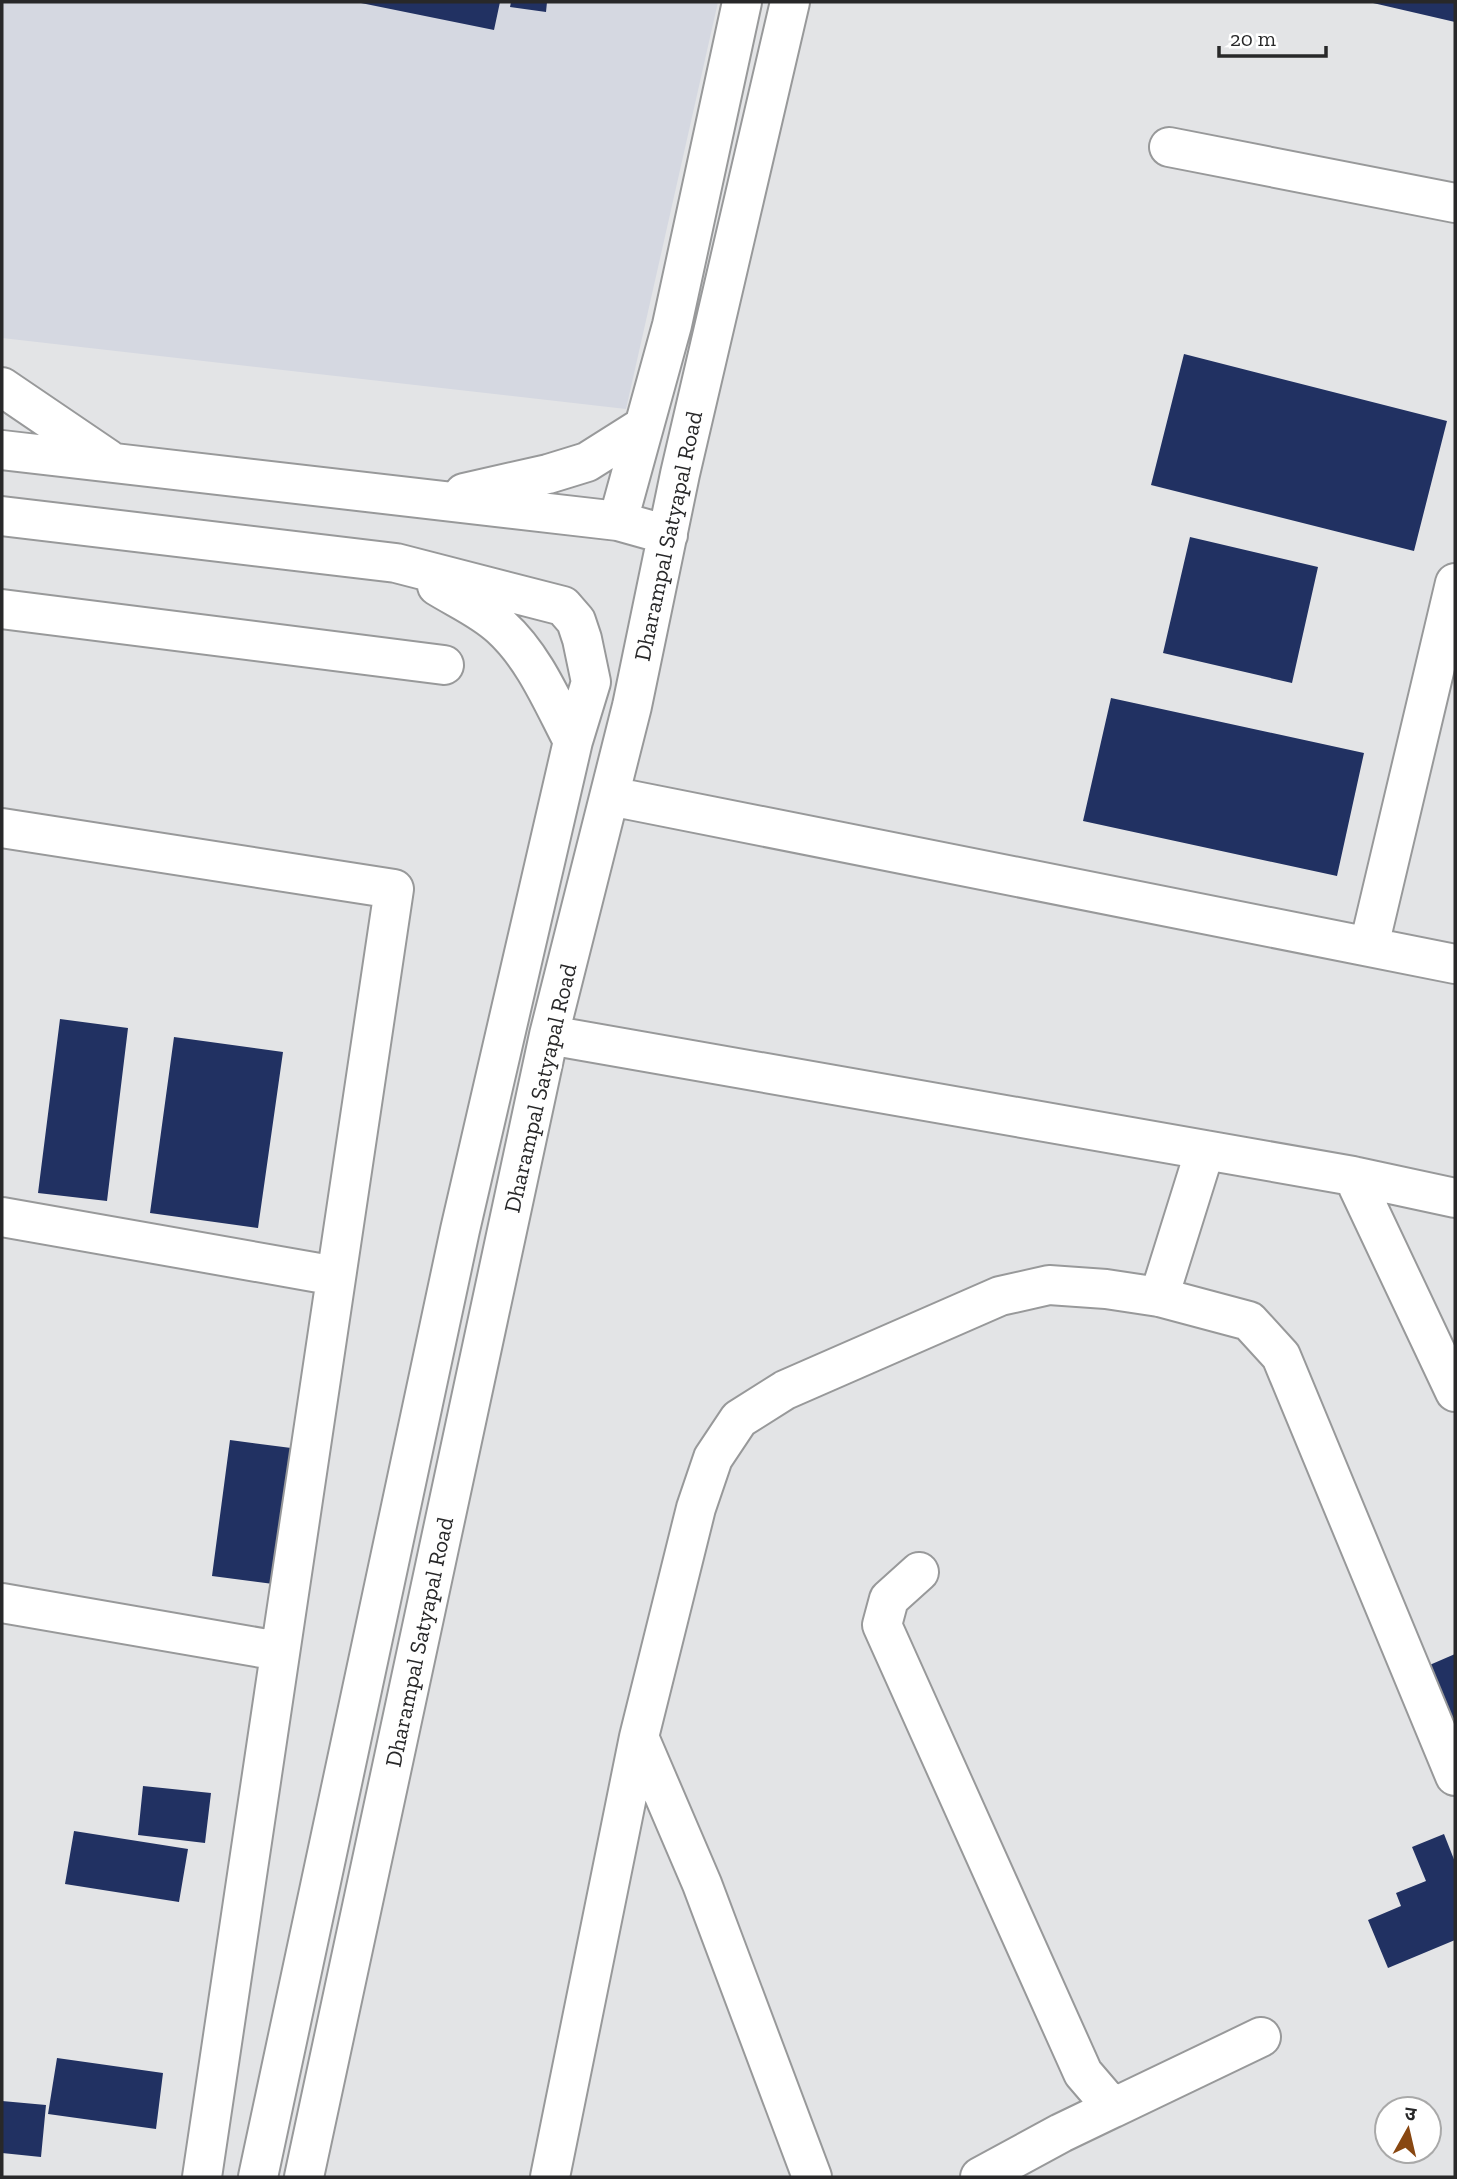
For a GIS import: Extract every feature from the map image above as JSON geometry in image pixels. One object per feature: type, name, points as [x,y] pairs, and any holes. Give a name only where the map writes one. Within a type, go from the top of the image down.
[{"type":"street","name":"Dharampal Satyapal Road","points":[[618,521],[672,326],[742,2]]},
{"type":"street","name":"Dharampal Satyapal Road","points":[[304,2177],[549,1035],[638,681],[668,535],[790,2]]},
{"type":"street","points":[[1169,147],[1455,203]]},
{"type":"street","points":[[2,387],[113,462]]},
{"type":"street","points":[[434,500],[548,474],[587,462],[644,426]]},
{"type":"street","points":[[2,450],[618,521],[668,535]]},
{"type":"street","name":"Dharampal Satyapal Road","points":[[2,516],[396,563],[562,606],[576,621],[591,682],[573,741],[460,1230],[258,2177]]},
{"type":"street","points":[[396,563],[500,625],[535,669],[573,741]]},
{"type":"street","points":[[1369,946],[1455,583]]},
{"type":"street","points":[[2,610],[444,665]]},
{"type":"street","points":[[610,796],[1455,964]]},
{"type":"street","points":[[2,828],[394,889],[202,2177]]},
{"type":"street","points":[[549,1035],[1353,1175],[1455,1198]]},
{"type":"street","points":[[1159,1297],[1205,1150]]},
{"type":"street","points":[[1353,1175],[1455,1392]]},
{"type":"street","points":[[2,1217],[336,1276]]},
{"type":"street","points":[[550,2177],[639,1737],[696,1508],[713,1458],[739,1419],[785,1390],[1000,1296],[1049,1286],[1106,1289],[1159,1297],[1249,1321],[1282,1356],[1455,1776]]},
{"type":"street","points":[[919,1572],[889,1599],[882,1625],[1083,2073],[1113,2108]]},
{"type":"street","points":[[2,1603],[279,1651]]},
{"type":"street","points":[[639,1737],[702,1884],[812,2177]]},
{"type":"street","points":[[980,2177],[1061,2133],[1261,2037]]},
{"type":"shaded area","points":[[2,2],[718,2],[626,409],[2,338]]},
{"type":"building","points":[[356,2],[500,2],[494,30]]},
{"type":"building","points":[[511,2],[547,2],[546,12],[510,7]]},
{"type":"building","points":[[1455,2],[1455,22],[1373,3]]},
{"type":"building","points":[[1184,354],[1447,421],[1414,551],[1151,485]]},
{"type":"building","points":[[1190,537],[1318,567],[1292,683],[1163,653]]},
{"type":"building","points":[[1111,698],[1364,753],[1337,876],[1083,821]]},
{"type":"building","points":[[60,1019],[128,1028],[107,1201],[38,1193]]},
{"type":"building","points":[[174,1037],[283,1052],[258,1228],[150,1213]]},
{"type":"building","points":[[230,1440],[299,1449],[281,1585],[212,1576]]},
{"type":"building","points":[[1455,1654],[1455,1732],[1425,1667]]},
{"type":"building","points":[[143,1786],[211,1793],[205,1843],[138,1835]]},
{"type":"building","points":[[74,1831],[188,1849],[179,1902],[65,1884]]},
{"type":"building","points":[[1444,1834],[1455,1862],[1455,1940],[1388,1968],[1368,1920],[1401,1906],[1396,1893],[1426,1881],[1412,1847]]},
{"type":"building","points":[[57,2058],[163,2073],[156,2129],[48,2114]]},
{"type":"building","points":[[2,2101],[46,2105],[41,2157],[2,2153]]}]
